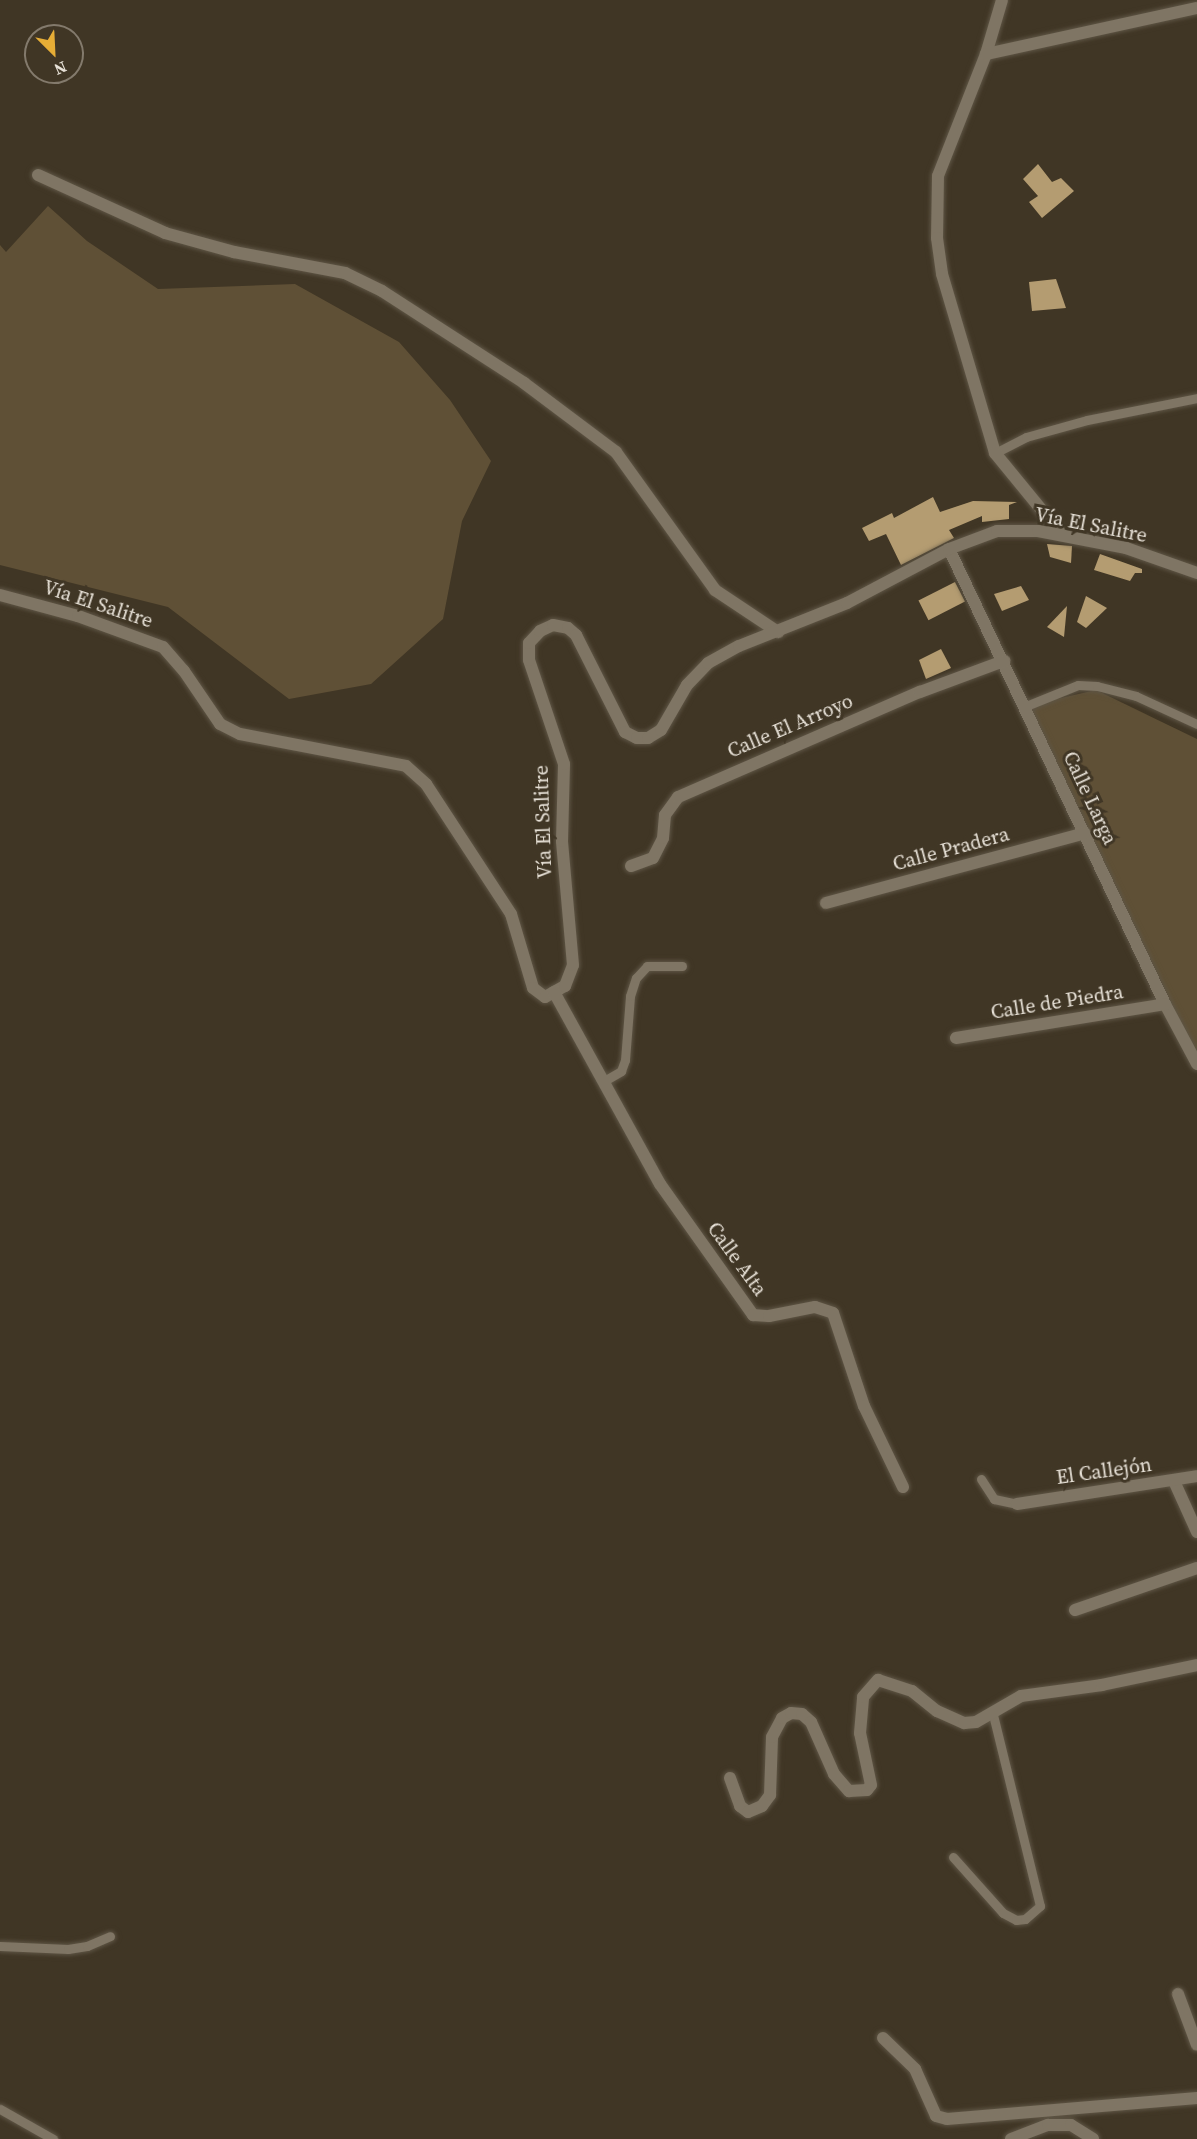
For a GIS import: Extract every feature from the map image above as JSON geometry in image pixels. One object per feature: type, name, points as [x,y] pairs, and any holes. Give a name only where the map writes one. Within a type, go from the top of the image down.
[{"type":"street","points":[[1002,0],[986,54],[939,176],[935,208],[942,274],[996,453],[1062,536]]},
{"type":"street","points":[[986,54],[1197,8]]},
{"type":"street","points":[[38,175],[165,233],[234,252],[345,273],[382,291],[524,383],[616,452],[715,590],[778,632]]},
{"type":"street","name":"Vía El Salitre","points":[[0,595],[78,616],[162,647],[220,724],[240,734],[406,766],[426,784],[512,914],[532,988],[545,997],[565,986],[573,965],[562,841],[564,764],[529,660],[529,643],[553,625],[568,628],[596,672],[625,732],[637,738],[661,730],[687,685],[708,663],[739,646],[847,603],[949,549],[997,531],[1062,536],[1126,548],[1197,573]]},
{"type":"street","name":"Calle Larga","points":[[949,549],[1026,706],[1165,1004],[1197,1064]]},
{"type":"street","name":"Calle El Arroyo","points":[[631,866],[654,858],[663,838],[665,815],[678,797],[920,692],[1004,661]]},
{"type":"street","name":"Calle Pradera","points":[[826,903],[1085,833]]},
{"type":"street","name":"Calle Alta","points":[[554,992],[660,1184],[753,1315],[769,1316],[815,1307],[833,1313],[864,1406],[903,1487]]},
{"type":"street","name":"Calle de Piedra","points":[[956,1038],[1165,1004]]},
{"type":"street","name":"El Callejón","points":[[1017,1504],[1197,1476]]},
{"type":"street","points":[[1174,1480],[1197,1532]]},
{"type":"street","points":[[1076,1610],[1197,1568]]},
{"type":"street","points":[[730,1778],[740,1806],[748,1812],[762,1806],[770,1796],[772,1737],[782,1718],[791,1713],[802,1714],[811,1722],[834,1774],[849,1791],[867,1790],[871,1785],[860,1733],[862,1697],[878,1680],[912,1691],[937,1711],[964,1723],[993,1714],[1021,1696],[1102,1685],[1197,1665]]},
{"type":"street","points":[[1178,1994],[1197,2045]]},
{"type":"street","points":[[883,2038],[915,2069],[936,2116],[947,2119],[1197,2097]]},
{"type":"street","points":[[1011,2139],[1048,2125],[1071,2125],[1093,2139]]},
{"type":"lane","points":[[996,453],[1026,437],[1087,420],[1197,398]]},
{"type":"lane","points":[[1026,706],[1077,685],[1097,686],[1136,696],[1197,724]]},
{"type":"lane","points":[[604,1081],[621,1071],[625,1060],[630,996],[636,978],[647,966],[682,966]]},
{"type":"lane","points":[[981,1479],[994,1499],[1017,1504]]},
{"type":"lane","points":[[953,1857],[1003,1913],[1016,1920],[1025,1919],[1040,1906],[993,1714]]},
{"type":"lane","points":[[0,1946],[68,1949],[110,1936]]},
{"type":"lane","points":[[0,2109],[53,2139]]},
{"type":"shaded area","points":[[48,206],[87,241],[158,289],[295,284],[399,342],[450,400],[491,461],[462,521],[443,619],[371,684],[289,699],[168,607],[0,565],[0,245],[6,252]]},
{"type":"shaded area","points":[[1096,690],[1197,739],[1197,1055],[1026,706]]},
{"type":"building","points":[[1038,164],[1052,182],[1061,178],[1074,191],[1042,218],[1029,202],[1038,196],[1023,179]]},
{"type":"building","points":[[1056,279],[1066,308],[1032,311],[1029,282]]},
{"type":"building","points":[[933,497],[940,512],[973,501],[1017,502],[1009,505],[1009,519],[982,522],[982,516],[949,530],[954,538],[901,565],[886,534],[869,541],[862,528],[892,513],[894,518]]},
{"type":"building","points":[[1047,544],[1072,546],[1071,563],[1050,557]]},
{"type":"building","points":[[1100,554],[1142,569],[1142,573],[1135,573],[1130,581],[1094,570]]},
{"type":"building","points":[[955,582],[965,602],[928,620],[918,601]]},
{"type":"building","points":[[1021,586],[1029,600],[1002,611],[994,594]]},
{"type":"building","points":[[1086,596],[1107,608],[1086,628],[1077,622]]},
{"type":"building","points":[[1067,606],[1064,637],[1047,627]]},
{"type":"building","points":[[941,649],[951,668],[926,679],[919,660]]}]
